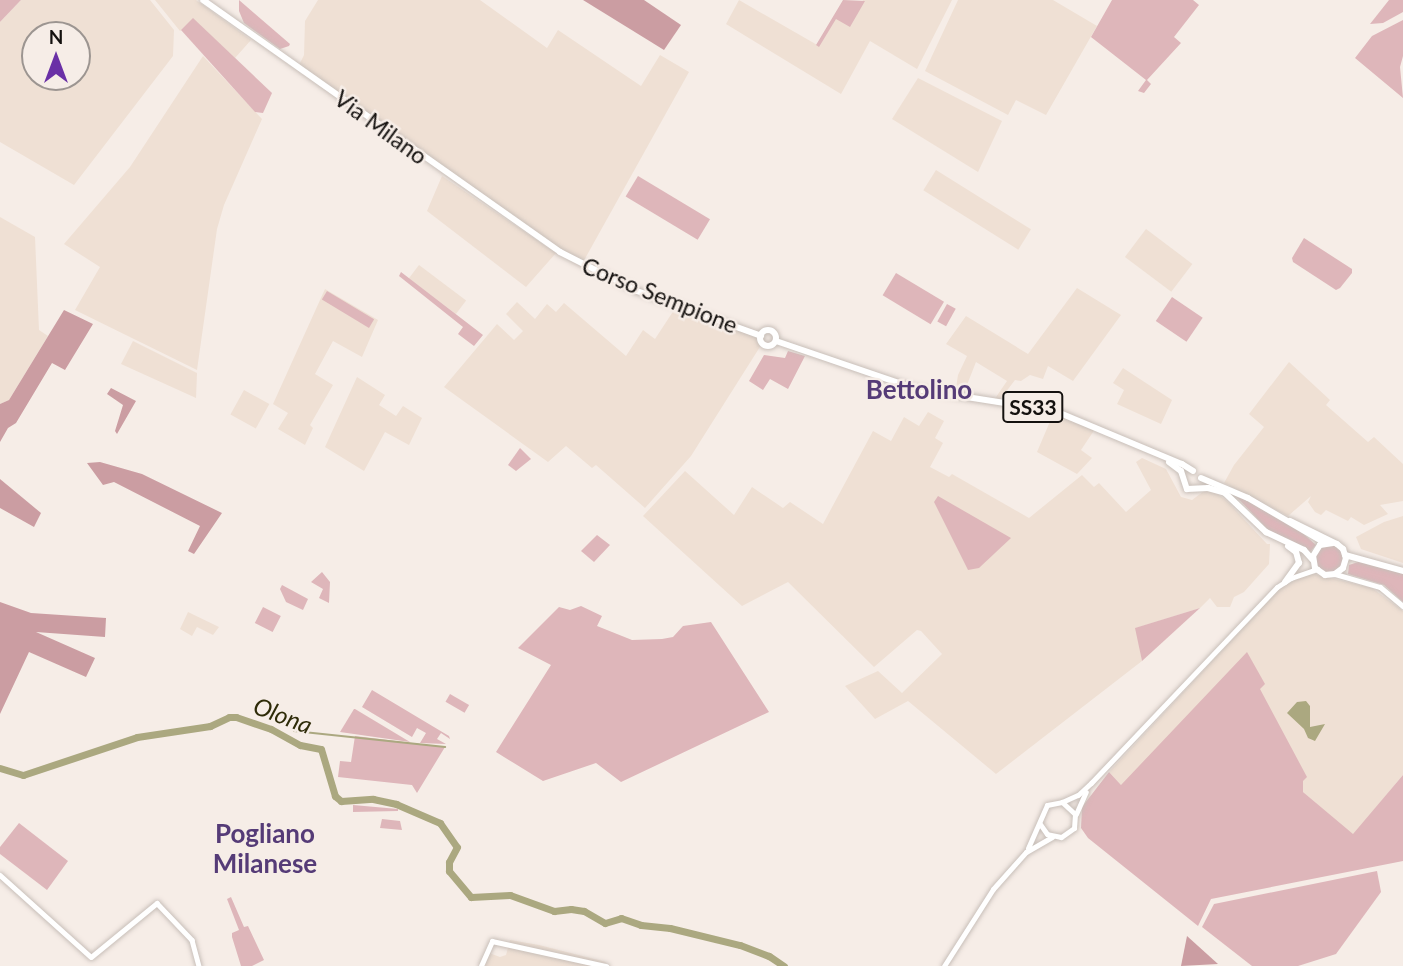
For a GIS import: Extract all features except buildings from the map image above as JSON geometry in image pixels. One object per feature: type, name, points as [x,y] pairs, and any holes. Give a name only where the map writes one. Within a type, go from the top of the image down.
[{"type":"main road","name":"Via Milano","points":[[203,0],[560,252]]},
{"type":"main road","name":"Corso Sempione","points":[[560,252],[637,290],[761,336]]},
{"type":"main road","points":[[765,331],[772,331],[776,341],[766,346],[761,342],[761,336],[765,331]]},
{"type":"main road","name":"SS33","points":[[776,341],[916,388],[1055,411],[1149,451]]},
{"type":"main road","points":[[1149,451],[1340,546],[1345,555],[1344,566],[1351,579]]},
{"type":"main road","points":[[944,966],[973,916],[1026,852],[1040,824],[1044,808],[1078,795],[1091,783],[1298,567],[1299,558],[1293,549],[1274,540],[1225,493],[1213,488],[1185,487],[1178,467],[1149,451]]},
{"type":"main road","points":[[1183,477],[1193,471]]},
{"type":"main road","points":[[1196,489],[1201,478]]},
{"type":"main road","points":[[1290,521],[1308,536],[1325,543],[1333,542]]},
{"type":"main road","points":[[1269,534],[1304,550],[1325,575],[1335,574],[1380,587],[1403,606]]},
{"type":"main road","points":[[1285,582],[1314,564],[1316,550],[1325,543]]},
{"type":"main road","points":[[1345,555],[1403,571]]},
{"type":"main road","points":[[1335,574],[1357,559]]},
{"type":"main road","points":[[1026,852],[1052,837],[1068,834],[1074,828],[1080,801],[1091,783]]},
{"type":"main road","points":[[1062,802],[1072,808],[1075,817]]},
{"type":"main road","points":[[1040,824],[1052,837]]},
{"type":"street","points":[[0,875],[91,957],[157,903],[192,940],[199,966]]},
{"type":"street","points":[[481,966],[492,941],[606,966]]},
{"type":"shaded area","points":[[0,0],[21,0],[0,22]]},
{"type":"shaded area","points":[[21,0],[150,0],[174,30],[173,56],[74,185],[0,142],[0,22]]},
{"type":"shaded area","points":[[155,0],[196,0],[251,40],[235,58],[193,19],[180,31]]},
{"type":"shaded area","points":[[239,0],[290,44],[289,46],[280,49],[244,23],[239,11]]},
{"type":"shaded area","points":[[318,0],[480,0],[547,48],[558,30],[641,86],[660,55],[689,72],[582,264],[299,65],[304,55],[305,21]]},
{"type":"shaded area","points":[[583,0],[644,0],[681,25],[664,50]]},
{"type":"shaded area","points":[[739,0],[819,46],[836,18],[850,26],[863,0],[952,0],[917,69],[870,41],[841,94],[726,24]]},
{"type":"shaded area","points":[[843,0],[865,1],[850,27],[836,19],[819,47],[816,45]]},
{"type":"shaded area","points":[[958,0],[1053,0],[1097,26],[1046,115],[1016,100],[1008,115],[925,71]]},
{"type":"shaded area","points":[[1112,0],[1193,0],[1199,5],[1174,37],[1181,43],[1147,80],[1151,84],[1144,93],[1138,91],[1146,80],[1091,37]]},
{"type":"shaded area","points":[[1389,0],[1403,0],[1403,12],[1383,23],[1370,24]]},
{"type":"shaded area","points":[[193,18],[272,93],[263,113],[255,112],[181,30]]},
{"type":"shaded area","points":[[1403,20],[1403,56],[1400,67],[1403,98],[1355,58],[1372,36]]},
{"type":"shaded area","points":[[203,56],[262,119],[224,205],[217,229],[197,370],[75,310],[100,267],[64,244],[130,167]]},
{"type":"shaded area","points":[[918,78],[1002,121],[978,172],[892,119]]},
{"type":"shaded area","points":[[936,170],[1031,229],[1018,250],[923,190]]},
{"type":"shaded area","points":[[442,176],[556,253],[526,287],[427,211]]},
{"type":"shaded area","points":[[638,176],[710,219],[698,240],[626,197]]},
{"type":"shaded area","points":[[0,217],[35,237],[39,330],[48,336],[9,400],[0,404]]},
{"type":"shaded area","points":[[1146,229],[1192,264],[1171,292],[1125,257]]},
{"type":"shaded area","points":[[1304,238],[1352,269],[1352,273],[1340,288],[1336,290],[1293,262],[1292,258]]},
{"type":"shaded area","points":[[419,265],[466,301],[456,314],[409,279]]},
{"type":"shaded area","points":[[401,272],[483,335],[474,346],[458,334],[463,327],[399,276]]},
{"type":"shaded area","points":[[896,273],[944,302],[931,324],[883,295]]},
{"type":"shaded area","points":[[1077,288],[1121,315],[1073,381],[1048,366],[1043,379],[1030,375],[1021,381],[1015,380],[999,401],[994,400],[1007,381],[976,362],[963,395],[955,394],[958,375],[967,356],[946,344],[966,316],[1028,354]]},
{"type":"shaded area","points":[[325,289],[378,320],[362,357],[333,341],[315,374],[333,385],[310,425],[313,428],[305,445],[278,429],[288,413],[273,404]]},
{"type":"shaded area","points":[[327,291],[374,319],[369,328],[322,300]]},
{"type":"shaded area","points":[[1172,297],[1203,318],[1186,342],[1156,321]]},
{"type":"shaded area","points":[[517,302],[535,319],[547,304],[556,312],[564,303],[626,356],[643,330],[655,339],[676,307],[765,339],[691,456],[645,508],[596,465],[592,468],[566,446],[548,462],[444,387],[497,324],[514,340],[523,331],[506,314]]},
{"type":"shaded area","points":[[947,304],[956,309],[946,326],[937,321]]},
{"type":"shaded area","points":[[64,310],[93,324],[65,370],[52,363],[16,423],[8,428],[0,442],[0,404],[9,400]]},
{"type":"shaded area","points":[[133,341],[197,373],[196,398],[121,364]]},
{"type":"shaded area","points":[[788,351],[805,356],[788,389],[770,379],[763,390],[749,381],[764,355],[785,358]]},
{"type":"shaded area","points":[[1289,362],[1330,400],[1326,405],[1368,442],[1374,437],[1403,464],[1403,501],[1380,505],[1388,514],[1364,525],[1351,517],[1348,521],[1326,510],[1321,515],[1315,512],[1308,502],[1311,496],[1288,516],[1224,483],[1234,465],[1264,427],[1249,414]]},
{"type":"shaded area","points":[[1123,368],[1172,400],[1161,424],[1117,404],[1124,390],[1113,383]]},
{"type":"shaded area","points":[[357,377],[385,395],[379,405],[396,416],[403,406],[422,418],[409,445],[385,432],[364,471],[325,447]]},
{"type":"shaded area","points":[[111,388],[136,401],[117,434],[115,431],[123,405],[107,394]]},
{"type":"shaded area","points":[[244,390],[269,404],[256,429],[230,414]]},
{"type":"shaded area","points":[[928,412],[944,421],[935,438],[943,443],[930,467],[949,477],[952,474],[1029,518],[1082,475],[1094,487],[1099,483],[1126,512],[1151,490],[1136,462],[1142,458],[1166,469],[1181,497],[1192,500],[1204,491],[1215,492],[1227,501],[1267,544],[1270,544],[1269,564],[1244,592],[1234,597],[1230,607],[1217,607],[1210,598],[1200,608],[1136,628],[1142,661],[996,774],[908,701],[875,719],[845,686],[878,671],[902,693],[942,654],[921,631],[917,630],[874,667],[788,582],[742,606],[643,516],[685,471],[734,515],[752,487],[783,508],[790,502],[823,524],[873,431],[891,441],[904,417],[919,426]]},
{"type":"shaded area","points":[[1054,412],[1095,429],[1081,450],[1092,458],[1077,474],[1037,452]]},
{"type":"shaded area","points":[[520,448],[531,459],[516,471],[508,465]]},
{"type":"shaded area","points":[[100,462],[142,474],[222,513],[194,554],[188,551],[200,526],[114,482],[103,485],[87,463]]},
{"type":"shaded area","points":[[0,479],[41,513],[34,527],[0,508]]},
{"type":"shaded area","points":[[1233,493],[1298,529],[1316,545],[1310,552],[1268,530]]},
{"type":"shaded area","points":[[938,496],[1011,538],[979,568],[968,570],[934,502]]},
{"type":"shaded area","points":[[1403,516],[1403,563],[1361,549],[1356,537],[1384,522]]},
{"type":"shaded area","points":[[597,535],[610,545],[594,562],[581,551]]},
{"type":"shaded area","points":[[1329,545],[1339,549],[1343,559],[1339,569],[1329,573],[1319,569],[1315,559],[1319,549]]},
{"type":"shaded area","points":[[1361,561],[1403,574],[1403,602],[1384,585],[1348,574],[1349,565]]},
{"type":"shaded area","points":[[322,572],[330,582],[329,603],[319,598],[323,589],[311,582]]},
{"type":"shaded area","points":[[1310,573],[1372,588],[1403,611],[1403,775],[1353,835],[1303,792],[1303,781],[1121,785],[1109,772],[1281,587]]},
{"type":"shaded area","points":[[282,585],[308,599],[303,610],[286,602],[280,589]]},
{"type":"shaded area","points":[[0,602],[31,613],[106,618],[105,637],[36,632],[95,658],[86,677],[29,652],[0,714]]},
{"type":"shaded area","points":[[581,606],[602,616],[597,626],[632,640],[673,637],[683,626],[711,622],[769,712],[621,782],[596,763],[543,781],[496,752],[551,665],[518,648],[559,607],[570,610]]},
{"type":"shaded area","points":[[263,607],[281,616],[273,632],[255,623]]},
{"type":"shaded area","points":[[1200,608],[1142,661],[1135,628]]},
{"type":"shaded area","points":[[188,612],[219,627],[213,635],[197,627],[192,636],[180,629]]},
{"type":"shaded area","points":[[1247,652],[1265,684],[1260,689],[1307,777],[1303,781],[1303,792],[1353,834],[1403,775],[1403,861],[1211,899],[1198,926],[1088,838],[1081,828],[1082,807],[1109,772],[1121,785]]},
{"type":"shaded area","points":[[372,690],[449,736],[450,739],[441,733],[437,739],[446,744],[420,743],[426,733],[417,728],[412,737],[362,707]]},
{"type":"shaded area","points":[[450,694],[469,705],[465,713],[446,702]]},
{"type":"shaded area","points":[[1306,701],[1310,706],[1310,727],[1325,724],[1315,741],[1308,738],[1304,729],[1287,713],[1297,702]]},
{"type":"shaded area","points":[[355,709],[410,742],[340,732]]},
{"type":"shaded area","points":[[355,736],[445,747],[417,793],[412,785],[338,777],[340,761],[351,762]]},
{"type":"shaded area","points":[[353,805],[398,809],[398,811],[353,812]]},
{"type":"shaded area","points":[[382,819],[400,821],[402,830],[380,828]]},
{"type":"shaded area","points":[[19,823],[68,861],[47,890],[0,854],[0,847]]},
{"type":"shaded area","points":[[1377,871],[1381,892],[1336,954],[1298,966],[1252,966],[1202,927],[1214,904]]},
{"type":"shaded area","points":[[231,897],[244,927],[248,926],[264,960],[252,966],[241,966],[232,937],[232,933],[239,930],[227,899]]},
{"type":"shaded area","points":[[1187,936],[1218,964],[1181,966]]},
{"type":"shaded area","points":[[510,940],[606,962],[604,966],[485,966],[489,953],[500,957],[506,955]]},
{"type":"waterway","name":"Olona","points":[[0,768],[23,775],[137,737],[210,726],[229,717],[236,717],[271,729],[300,745],[321,749],[335,796],[341,801],[373,799],[396,804],[440,823],[457,847],[449,862],[449,871],[471,897],[510,895],[554,911],[584,911],[605,923],[621,918],[641,925],[670,928],[740,945],[769,956],[784,966]]},
{"type":"waterway","points":[[294,731],[445,747]]},
{"type":"district","name":"Bettolino","points":[[919,390]]},
{"type":"district","name":"Pogliano Milanese","points":[[265,849]]}]
